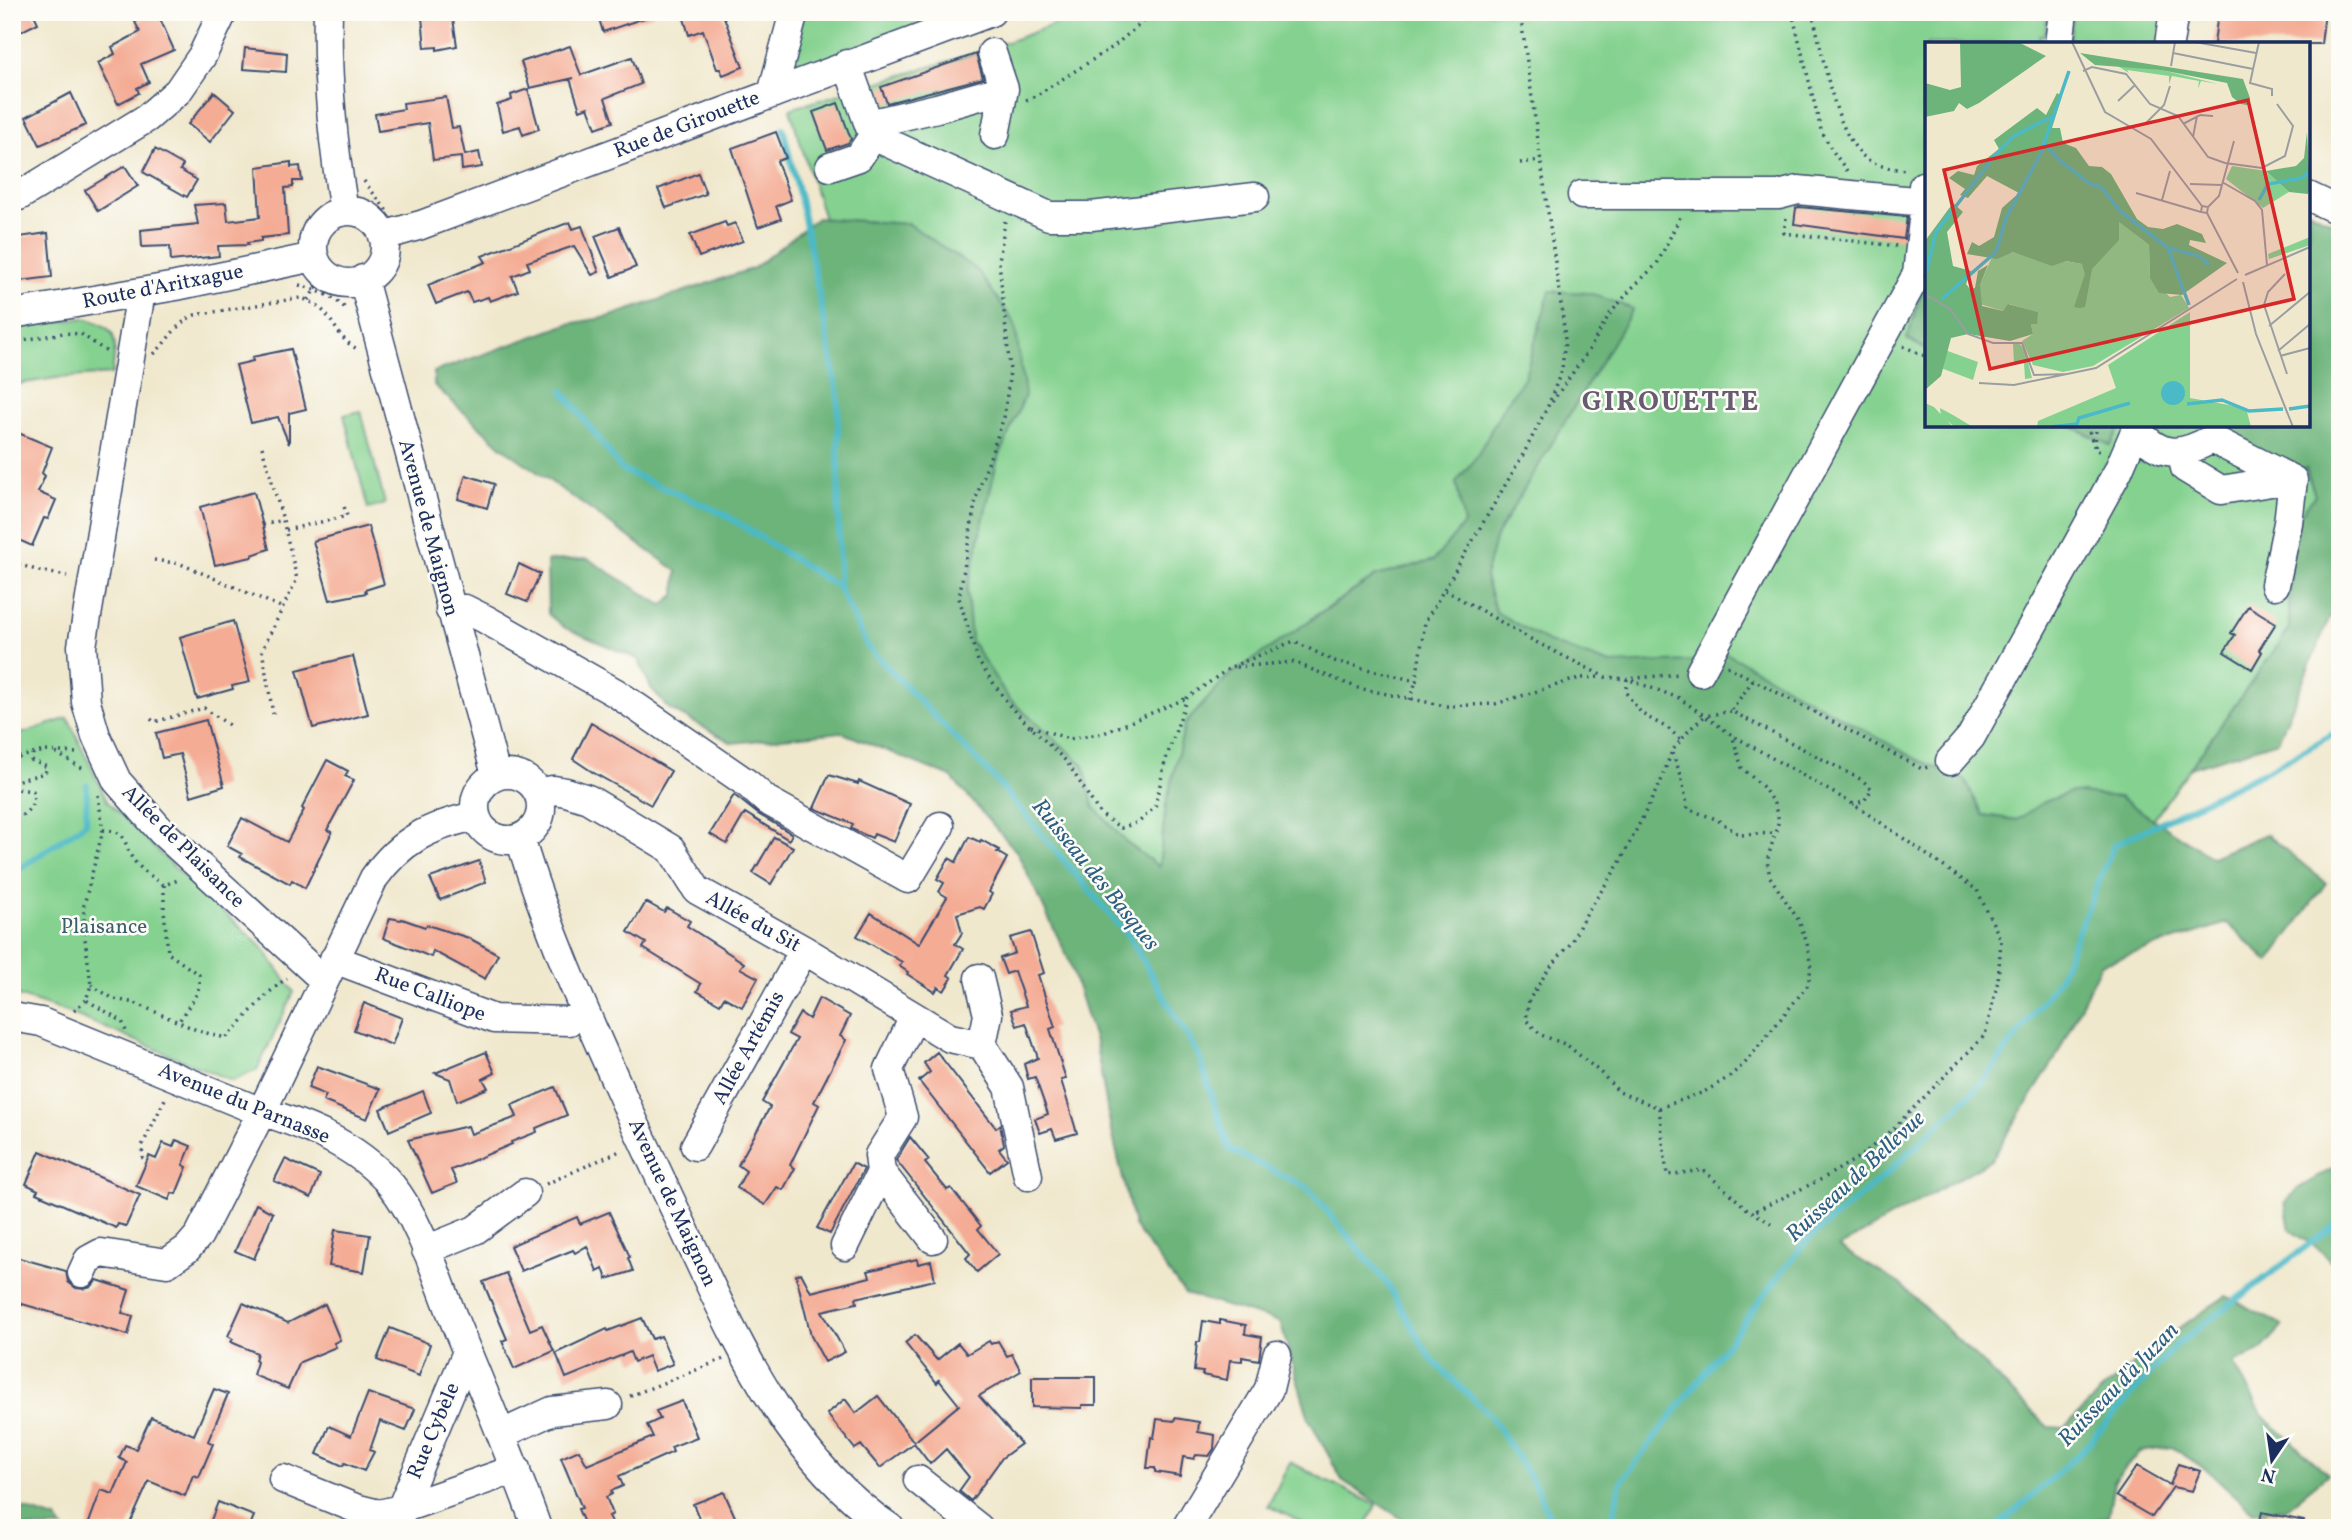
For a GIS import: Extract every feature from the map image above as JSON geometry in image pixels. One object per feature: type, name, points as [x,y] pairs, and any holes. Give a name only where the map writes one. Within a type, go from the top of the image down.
[{"type":"street","points":[[19,196],[147,118],[178,91],[202,56],[223,12]]},
{"type":"street","points":[[328,12],[327,65],[344,211]]},
{"type":"street","points":[[772,94],[794,12]]},
{"type":"street","name":"Rue de Girouette","points":[[388,234],[421,225],[991,12]]},
{"type":"street","points":[[2059,42],[2063,12]]},
{"type":"street","points":[[2169,42],[2174,12]]},
{"type":"street","points":[[871,130],[937,108],[1000,111],[992,53]]},
{"type":"street","points":[[830,167],[859,158],[871,130],[848,64]]},
{"type":"street","points":[[871,130],[1049,216],[1091,216],[1255,197]]},
{"type":"street","points":[[1582,195],[1779,195],[1798,190],[1857,196],[1920,186],[1920,249],[1917,274],[1700,671]]},
{"type":"street","points":[[2310,197],[2340,211]]},
{"type":"street","points":[[354,211],[372,219],[388,234],[379,266],[363,279],[345,282],[318,274],[313,244],[322,222],[332,215],[354,211]]},
{"type":"street","name":"Route d'Aritxague","points":[[12,314],[136,293],[318,274]]},
{"type":"street","name":"Avenue de Maignon","points":[[363,279],[496,775]]},
{"type":"street","name":"Allée de Plaisance","points":[[136,293],[139,304],[82,646],[86,702],[96,736],[117,781],[162,832],[315,972],[330,967]]},
{"type":"street","points":[[2137,427],[2147,443],[2164,451],[2189,452],[2213,439],[2293,480],[2288,523],[2275,585]]},
{"type":"street","points":[[1950,761],[1971,737],[2118,471],[2137,427]]},
{"type":"street","points":[[2181,451],[2185,468],[2221,490],[2290,479]]},
{"type":"street","points":[[450,610],[465,610],[485,619],[616,694],[748,784],[766,800],[908,879],[940,826]]},
{"type":"street","points":[[512,773],[523,777],[532,783],[538,792],[541,808],[537,823],[520,838],[506,840],[493,837],[482,828],[475,816],[474,803],[478,791],[486,781],[496,775],[512,773]]},
{"type":"street","name":"Allée du Sit","points":[[538,792],[554,790],[588,799],[671,849],[697,890],[804,950],[950,1038],[982,1045]]},
{"type":"street","points":[[82,1273],[88,1260],[102,1253],[167,1263],[187,1249],[199,1235],[262,1111],[374,878],[386,861],[416,836],[448,822],[475,816]]},
{"type":"street","name":"Avenue de Maignon","points":[[520,838],[534,882],[586,1013],[719,1305],[752,1368],[809,1453],[850,1496],[890,1528]]},
{"type":"street","name":"Allée Artémis","points":[[695,1146],[804,950]]},
{"type":"street","name":"Rue Calliope","points":[[330,967],[494,1019],[569,1021]]},
{"type":"street","points":[[979,978],[988,1015],[982,1045],[1009,1087],[1028,1176]]},
{"type":"street","name":"Avenue du Parnasse","points":[[12,1017],[41,1022],[262,1111],[276,1114],[343,1144],[391,1185],[426,1250],[516,1469],[537,1528]]},
{"type":"street","points":[[914,1017],[889,1069],[903,1116],[879,1154],[881,1172],[933,1239]]},
{"type":"street","points":[[845,1247],[881,1172]]},
{"type":"street","points":[[426,1250],[475,1230],[525,1193]]},
{"type":"street","name":"Rue Cybèle","points":[[401,1509],[467,1352]]},
{"type":"street","points":[[1186,1528],[1269,1389],[1277,1355]]},
{"type":"street","points":[[502,1434],[552,1411],[608,1405]]},
{"type":"street","name":"Rue Cybèle","points":[[283,1479],[355,1508],[379,1514],[401,1509],[516,1469]]},
{"type":"street","points":[[918,1480],[979,1528]]},
{"type":"path","points":[[1000,111],[1037,95],[1112,47],[1154,12]]},
{"type":"path","points":[[1410,700],[1416,681],[1425,622],[1524,453],[1548,406],[1562,369],[1565,340],[1520,12]]},
{"type":"path","points":[[1792,12],[1821,130],[1855,184],[1857,196]]},
{"type":"path","points":[[1812,12],[1842,126],[1863,156],[1920,186]]},
{"type":"path","points":[[1520,163],[1541,160]]},
{"type":"path","points":[[363,179],[383,203],[388,234]]},
{"type":"path","points":[[1789,192],[1784,233],[1920,249]]},
{"type":"path","points":[[1548,406],[1589,350],[1609,315],[1657,264],[1690,196]]},
{"type":"path","points":[[1009,199],[999,261],[1010,371],[1004,417],[976,498],[959,598],[978,661],[1011,708],[1067,762],[1100,814],[1121,828],[1139,822],[1155,807],[1165,762],[1187,698]]},
{"type":"path","points":[[296,281],[296,284],[318,274]]},
{"type":"path","points":[[308,300],[318,274]]},
{"type":"path","points":[[318,274],[349,313]]},
{"type":"path","points":[[2095,449],[2096,427]]},
{"type":"path","points":[[262,447],[284,520],[297,579],[262,650],[273,713]]},
{"type":"path","points":[[286,530],[347,516],[343,503]]},
{"type":"path","points":[[263,525],[284,520]]},
{"type":"path","points":[[154,560],[181,564],[283,608]]},
{"type":"path","points":[[12,562],[67,576]]},
{"type":"path","points":[[1028,724],[1069,739],[1104,733],[1187,698],[1231,667],[1294,641],[1334,661],[1416,681]]},
{"type":"path","points":[[1231,667],[1293,662],[1358,688],[1446,706],[1495,704],[1580,678],[1605,677]]},
{"type":"path","points":[[1680,739],[1669,729],[1642,714],[1626,693],[1627,679],[1679,698],[1732,735],[1853,804],[1977,890],[2001,940],[1995,994],[1985,1035],[1891,1131],[1861,1156],[1754,1212]]},
{"type":"path","points":[[1731,711],[1753,680]]},
{"type":"path","points":[[151,719],[154,722],[204,708],[229,724]]},
{"type":"path","points":[[1732,735],[1742,768],[1763,788],[1774,804],[1779,820],[1767,861],[1770,877],[1799,921],[1807,943],[1811,968],[1808,985],[1746,1062],[1729,1077],[1704,1092],[1659,1108],[1619,1092],[1567,1045],[1541,1035],[1526,1020],[1529,1000],[1548,970],[1571,943],[1583,919],[1619,864],[1680,739],[1705,716],[1731,711],[1862,780],[1872,789],[1864,801],[1853,804]]},
{"type":"path","points":[[12,758],[44,751],[82,753]]},
{"type":"path","points":[[1672,751],[1681,775],[1688,809],[1716,819],[1740,835],[1776,833]]},
{"type":"path","points":[[56,753],[84,770],[89,777]]},
{"type":"path","points":[[12,821],[30,810],[35,798],[33,792],[17,789],[12,784],[45,773],[47,767],[31,760],[32,754]]},
{"type":"path","points":[[67,1015],[86,1000],[91,985],[84,931],[84,905],[103,830],[100,802],[94,784]]},
{"type":"path","points":[[103,830],[116,830],[123,835],[134,861],[164,885]]},
{"type":"path","points":[[164,885],[190,874]]},
{"type":"path","points":[[164,885],[168,953],[199,975],[200,986],[195,1000],[185,1009],[179,1022]]},
{"type":"path","points":[[91,985],[114,999],[135,1003],[199,1031],[226,1038],[273,988],[294,972]]},
{"type":"path","points":[[86,1000],[122,1021],[127,1032]]},
{"type":"path","points":[[143,1159],[142,1146],[171,1086]]},
{"type":"path","points":[[1659,1108],[1667,1175],[1703,1170],[1772,1224]]},
{"type":"path","points":[[525,1193],[627,1148]]},
{"type":"path","points":[[608,1405],[727,1359]]},
{"type":"path","points":[[828,1528],[844,1515]]},
{"type":"green space","points":[[804,12],[965,12],[788,77]]},
{"type":"green space","points":[[1086,12],[2048,12],[2045,36],[2040,35],[2039,42],[1925,42],[1925,281],[1907,339],[1925,349],[1925,427],[2073,427],[2110,445],[2120,427],[2206,427],[2285,473],[2305,468],[2315,495],[2298,518],[2290,571],[2289,630],[2152,821],[2119,797],[2042,803],[2017,820],[1982,815],[1610,664],[1548,642],[1495,612],[1376,576],[1316,615],[1185,724],[1166,805],[1159,868],[1126,842],[1093,806],[1084,765],[1009,699],[971,641],[967,591],[997,461],[1025,395],[909,224],[824,219],[790,109],[989,49]]},
{"type":"green space","points":[[2073,12],[2168,12],[2164,42],[2069,42]]},
{"type":"green space","points":[[2310,211],[2340,226],[2340,616],[2330,616],[2278,741],[2190,768],[2289,630],[2290,571],[2298,518],[2315,495],[2306,468],[2285,473],[2206,427],[2310,427]]},
{"type":"green space","points":[[817,218],[909,224],[978,271],[1015,324],[1025,395],[997,461],[967,591],[971,641],[1009,699],[1084,765],[1093,806],[1126,842],[1159,867],[1166,805],[1185,724],[1227,677],[1376,576],[1434,560],[1464,524],[1456,482],[1478,455],[1502,409],[1524,378],[1550,291],[1589,293],[1633,309],[1496,536],[1485,577],[1496,612],[1548,642],[1610,664],[1694,661],[1726,653],[1918,760],[1965,780],[1983,815],[2017,820],[2042,803],[2071,792],[2119,797],[2212,857],[2266,834],[2326,883],[2269,962],[2227,923],[2101,964],[2055,1059],[1991,1160],[1839,1247],[1900,1284],[2048,1427],[2064,1428],[2160,1341],[2226,1296],[2283,1326],[2260,1351],[2233,1363],[2264,1417],[2328,1474],[2286,1508],[2253,1512],[2211,1473],[2172,1447],[2139,1452],[2114,1482],[2108,1517],[2057,1528],[1416,1528],[1342,1480],[1309,1419],[1280,1322],[1185,1294],[1134,1226],[1109,1119],[1096,1045],[1068,958],[1017,852],[951,777],[841,732],[732,743],[668,708],[651,688],[638,659],[565,628],[548,614],[547,561],[588,559],[662,605],[675,595],[677,571],[502,447],[434,385],[434,372],[568,324],[608,317],[754,268]]},
{"type":"green space","points":[[1925,281],[1925,349],[1907,339]]},
{"type":"green space","points":[[84,318],[105,326],[113,337],[115,352],[112,374],[56,378],[12,385],[12,329]]},
{"type":"green space","points":[[361,411],[385,504],[368,509],[344,415]]},
{"type":"green space","points":[[2073,427],[2120,427],[2111,446]]},
{"type":"green space","name":"Plaisance","points":[[68,718],[107,801],[183,876],[262,947],[294,992],[257,1070],[232,1081],[70,1013],[12,994],[12,737]]},
{"type":"green space","points":[[2340,1164],[2340,1273],[2323,1252],[2290,1230],[2285,1202],[2299,1188]]},
{"type":"green space","points":[[1290,1462],[1376,1505],[1365,1528],[1313,1528],[1268,1506]]},
{"type":"green space","points":[[15,1506],[56,1519],[63,1528],[12,1528],[12,1510]]},
{"type":"building","points":[[12,12],[33,12],[38,23],[12,36]]},
{"type":"building","points":[[157,12],[174,50],[141,64],[149,82],[137,88],[139,93],[118,104],[98,63],[115,54],[112,47],[140,32],[135,22]]},
{"type":"building","points":[[434,12],[452,12],[457,46],[437,50],[437,47],[425,48],[422,17],[433,15]]},
{"type":"building","points":[[597,12],[652,12],[653,15],[603,32]]},
{"type":"building","points":[[682,12],[722,12],[743,67],[723,75],[720,69],[717,69],[703,30],[689,35]]},
{"type":"building","points":[[2218,12],[2325,12],[2321,44],[2214,42]]},
{"type":"building","points":[[570,46],[581,75],[632,57],[641,84],[605,98],[613,122],[596,128],[588,107],[580,110],[570,79],[574,78],[530,88],[521,62]]},
{"type":"building","points":[[245,48],[287,53],[286,72],[243,69]]},
{"type":"building","points":[[976,54],[983,78],[887,103],[881,87]]},
{"type":"building","points":[[528,89],[539,129],[523,135],[520,126],[503,131],[497,105],[512,100],[511,95]]},
{"type":"building","points":[[214,92],[235,110],[210,142],[188,124]]},
{"type":"building","points":[[71,93],[86,125],[40,145],[26,117]]},
{"type":"building","points":[[446,97],[452,128],[459,127],[465,155],[479,152],[482,167],[462,170],[461,157],[433,160],[428,123],[378,131],[375,114],[404,109],[403,103]]},
{"type":"building","points":[[838,103],[851,139],[848,143],[827,150],[813,112]]},
{"type":"building","points":[[776,132],[786,158],[777,161],[791,200],[776,206],[781,219],[758,227],[732,148]]},
{"type":"building","points":[[155,149],[183,165],[180,170],[197,180],[187,197],[143,172]]},
{"type":"building","points":[[291,162],[291,167],[300,166],[302,181],[293,181],[293,187],[285,188],[288,235],[261,238],[261,241],[247,243],[248,245],[218,246],[219,256],[171,261],[170,246],[142,247],[141,230],[198,224],[194,205],[226,203],[228,221],[260,217],[257,167]]},
{"type":"building","points":[[125,166],[138,186],[98,211],[85,190]]},
{"type":"building","points":[[698,173],[706,194],[666,208],[658,189]]},
{"type":"building","points":[[1796,208],[1907,217],[1904,239],[1794,224]]},
{"type":"building","points":[[570,222],[573,229],[582,226],[599,272],[592,275],[574,246],[527,262],[530,269],[512,276],[518,291],[490,301],[488,297],[472,302],[467,292],[436,304],[428,285],[486,262],[482,256]]},
{"type":"building","points":[[725,222],[727,226],[735,223],[743,241],[699,257],[690,235]]},
{"type":"building","points":[[619,227],[636,267],[612,277],[595,236]]},
{"type":"building","points":[[48,233],[52,277],[12,282],[12,238]]},
{"type":"building","points":[[291,349],[306,409],[289,413],[289,444],[278,417],[251,423],[236,365],[253,361],[252,357]]},
{"type":"building","points":[[16,432],[52,447],[38,492],[56,500],[48,519],[44,518],[32,546],[12,537],[12,440]]},
{"type":"building","points":[[466,475],[494,484],[487,508],[458,499]]},
{"type":"building","points":[[254,492],[269,549],[252,557],[215,565],[200,507]]},
{"type":"building","points":[[368,526],[384,584],[365,590],[366,593],[330,600],[313,541]]},
{"type":"building","points":[[519,564],[540,574],[527,602],[507,594]]},
{"type":"building","points":[[2248,606],[2276,623],[2259,650],[2262,652],[2252,669],[2224,652],[2235,635],[2231,633]]},
{"type":"building","points":[[233,621],[250,682],[197,699],[180,637]]},
{"type":"building","points":[[353,656],[368,714],[313,728],[297,670]]},
{"type":"building","points":[[206,720],[224,786],[191,796],[180,754],[162,758],[156,733]]},
{"type":"building","points":[[591,723],[671,771],[651,805],[573,759]]},
{"type":"building","points":[[327,760],[348,771],[345,776],[354,780],[327,830],[332,832],[305,888],[292,880],[290,884],[240,857],[242,854],[227,846],[242,818],[287,842]]},
{"type":"building","points":[[829,775],[858,784],[859,781],[910,804],[894,842],[874,834],[872,838],[851,829],[853,824],[814,808]]},
{"type":"building","points":[[734,795],[758,814],[792,834],[789,840],[745,813],[727,844],[710,834]]},
{"type":"building","points":[[774,837],[793,847],[771,884],[753,873]]},
{"type":"building","points":[[969,837],[980,842],[981,840],[1007,858],[989,892],[992,894],[984,909],[980,907],[957,914],[962,933],[955,944],[963,949],[948,975],[952,978],[944,991],[938,987],[935,992],[907,974],[908,972],[899,966],[902,962],[857,936],[871,913],[919,944],[947,897],[939,892],[944,883],[937,879],[949,858],[956,862]]},
{"type":"building","points":[[479,861],[486,882],[440,900],[430,878]]},
{"type":"building","points":[[646,902],[664,912],[667,908],[690,921],[687,926],[744,963],[740,968],[758,978],[742,1007],[724,997],[720,1004],[697,991],[701,984],[643,948],[646,943],[628,932]]},
{"type":"building","points":[[390,918],[425,927],[427,925],[469,938],[498,954],[485,979],[433,951],[431,957],[383,938]]},
{"type":"building","points":[[1031,932],[1044,973],[1038,975],[1055,1027],[1050,1029],[1066,1079],[1061,1080],[1077,1133],[1056,1139],[1052,1129],[1040,1133],[1035,1119],[1048,1114],[1035,1077],[1028,1079],[1024,1064],[1038,1058],[1026,1023],[1017,1026],[1011,1010],[1026,1006],[1014,971],[1006,974],[1000,958],[1015,953],[1010,938]]},
{"type":"building","points":[[819,998],[850,1016],[840,1036],[846,1040],[814,1102],[819,1105],[790,1165],[795,1168],[783,1190],[777,1187],[765,1205],[737,1188],[746,1171],[738,1165],[770,1107],[762,1102],[797,1039],[788,1034],[800,1013],[809,1019]]},
{"type":"building","points":[[364,1003],[402,1018],[392,1045],[354,1030]]},
{"type":"building","points":[[486,1052],[495,1073],[483,1079],[488,1088],[457,1101],[450,1079],[435,1073]]},
{"type":"building","points":[[937,1052],[996,1128],[1000,1125],[1004,1145],[999,1149],[1007,1159],[990,1172],[919,1081],[930,1072],[924,1063]]},
{"type":"building","points":[[317,1066],[380,1089],[367,1119],[323,1101],[326,1095],[308,1088]]},
{"type":"building","points":[[555,1087],[567,1115],[536,1128],[537,1132],[511,1142],[512,1144],[451,1170],[457,1183],[432,1193],[408,1140],[468,1126],[471,1134],[517,1117],[512,1105]]},
{"type":"building","points":[[423,1091],[431,1113],[389,1131],[380,1109]]},
{"type":"building","points":[[910,1137],[929,1160],[925,1163],[947,1190],[951,1188],[981,1226],[978,1229],[998,1254],[977,1272],[966,1258],[970,1254],[896,1160]]},
{"type":"building","points":[[176,1140],[191,1146],[183,1165],[187,1167],[176,1194],[172,1193],[169,1200],[136,1186],[149,1156],[156,1159],[163,1143],[173,1147]]},
{"type":"building","points":[[40,1151],[140,1195],[126,1226],[118,1224],[116,1228],[36,1193],[38,1190],[26,1184]]},
{"type":"building","points":[[285,1159],[320,1175],[311,1198],[274,1181]]},
{"type":"building","points":[[853,1163],[864,1169],[830,1234],[817,1228]]},
{"type":"building","points":[[256,1204],[273,1213],[254,1259],[235,1251]]},
{"type":"building","points":[[609,1212],[630,1257],[628,1258],[633,1271],[607,1279],[603,1268],[597,1271],[587,1246],[575,1253],[573,1250],[521,1271],[510,1246],[577,1217],[580,1224]]},
{"type":"building","points":[[335,1230],[370,1235],[364,1272],[329,1266]]},
{"type":"building","points":[[12,1256],[66,1271],[68,1282],[76,1288],[91,1287],[97,1280],[129,1290],[122,1313],[133,1316],[128,1335],[12,1301]]},
{"type":"building","points":[[917,1259],[918,1264],[931,1261],[935,1280],[856,1298],[857,1303],[822,1311],[845,1352],[825,1362],[811,1336],[796,1275],[801,1273],[811,1292],[870,1277],[868,1271]]},
{"type":"building","points":[[506,1273],[530,1330],[542,1325],[554,1351],[514,1369],[502,1341],[507,1339],[483,1282]]},
{"type":"building","points":[[243,1303],[288,1323],[325,1304],[340,1340],[334,1343],[336,1347],[300,1362],[288,1389],[253,1375],[257,1353],[231,1342],[233,1339],[228,1336]]},
{"type":"building","points":[[642,1318],[652,1339],[661,1336],[673,1364],[654,1371],[648,1356],[634,1362],[630,1352],[566,1378],[556,1353],[607,1329],[608,1331]]},
{"type":"building","points":[[1220,1320],[1246,1325],[1245,1334],[1262,1337],[1259,1360],[1242,1357],[1242,1361],[1230,1360],[1227,1380],[1194,1371],[1197,1342],[1200,1342],[1203,1321],[1220,1324]]},
{"type":"building","points":[[390,1328],[430,1344],[419,1376],[377,1360]]},
{"type":"building","points":[[915,1335],[937,1360],[958,1343],[967,1354],[989,1341],[991,1344],[998,1341],[1007,1356],[1012,1354],[1021,1371],[979,1396],[1021,1444],[1002,1458],[971,1501],[959,1491],[969,1477],[946,1449],[930,1464],[914,1443],[880,1468],[861,1445],[855,1449],[827,1414],[845,1399],[856,1413],[878,1396],[914,1442],[959,1405],[939,1380],[937,1383],[905,1343]]},
{"type":"building","points":[[1032,1377],[1096,1377],[1096,1405],[1082,1405],[1082,1408],[1032,1407]]},
{"type":"building","points":[[214,1389],[228,1394],[208,1441],[213,1444],[199,1477],[193,1475],[185,1496],[149,1481],[128,1528],[87,1528],[101,1490],[113,1494],[127,1462],[119,1458],[125,1445],[136,1449],[151,1417],[194,1435]]},
{"type":"building","points":[[368,1393],[415,1409],[406,1431],[380,1421],[370,1450],[374,1452],[364,1471],[345,1463],[343,1466],[317,1454],[329,1426],[351,1436]]},
{"type":"building","points":[[682,1401],[697,1437],[671,1447],[673,1452],[619,1476],[623,1486],[611,1491],[612,1494],[606,1497],[613,1514],[609,1516],[615,1528],[586,1528],[578,1509],[582,1508],[561,1458],[579,1450],[587,1465],[653,1437],[647,1425],[660,1419],[656,1411]]},
{"type":"building","points":[[1175,1418],[1199,1422],[1198,1432],[1215,1435],[1214,1449],[1209,1456],[1196,1455],[1194,1459],[1183,1457],[1180,1476],[1147,1468],[1151,1437],[1154,1438],[1157,1419],[1174,1421]]},
{"type":"building","points":[[2178,1464],[2200,1471],[2192,1491],[2173,1487],[2152,1517],[2116,1496],[2137,1466],[2170,1485]]},
{"type":"building","points":[[724,1492],[740,1528],[713,1528],[710,1521],[702,1525],[693,1504]]},
{"type":"building","points":[[218,1502],[254,1516],[249,1528],[208,1528]]},
{"type":"building","points":[[2262,1512],[2304,1521],[2303,1528],[2258,1528]]},
{"type":"waterway","points":[[783,128],[802,207],[838,394],[839,588]]},
{"type":"waterway","name":"Ruisseau des Basques","points":[[563,391],[622,470],[724,514],[839,588],[867,646],[994,778],[1129,937],[1199,1056],[1229,1149],[1308,1188],[1386,1282],[1431,1359],[1489,1414],[1538,1490],[1554,1528]]},
{"type":"waterway","name":"Ruisseau de Bellevue","points":[[1611,1528],[1620,1483],[1806,1241],[1889,1172],[1983,1082],[2058,980],[2114,845],[2276,766],[2340,730]]},
{"type":"waterway","points":[[12,874],[86,823],[87,785]]},
{"type":"waterway","name":"Ruisseau d'à Juzan","points":[[1996,1528],[2079,1454],[2175,1346],[2340,1221]]},
{"type":"district","name":"GIROUETTE","points":[[1671,402]]}]
